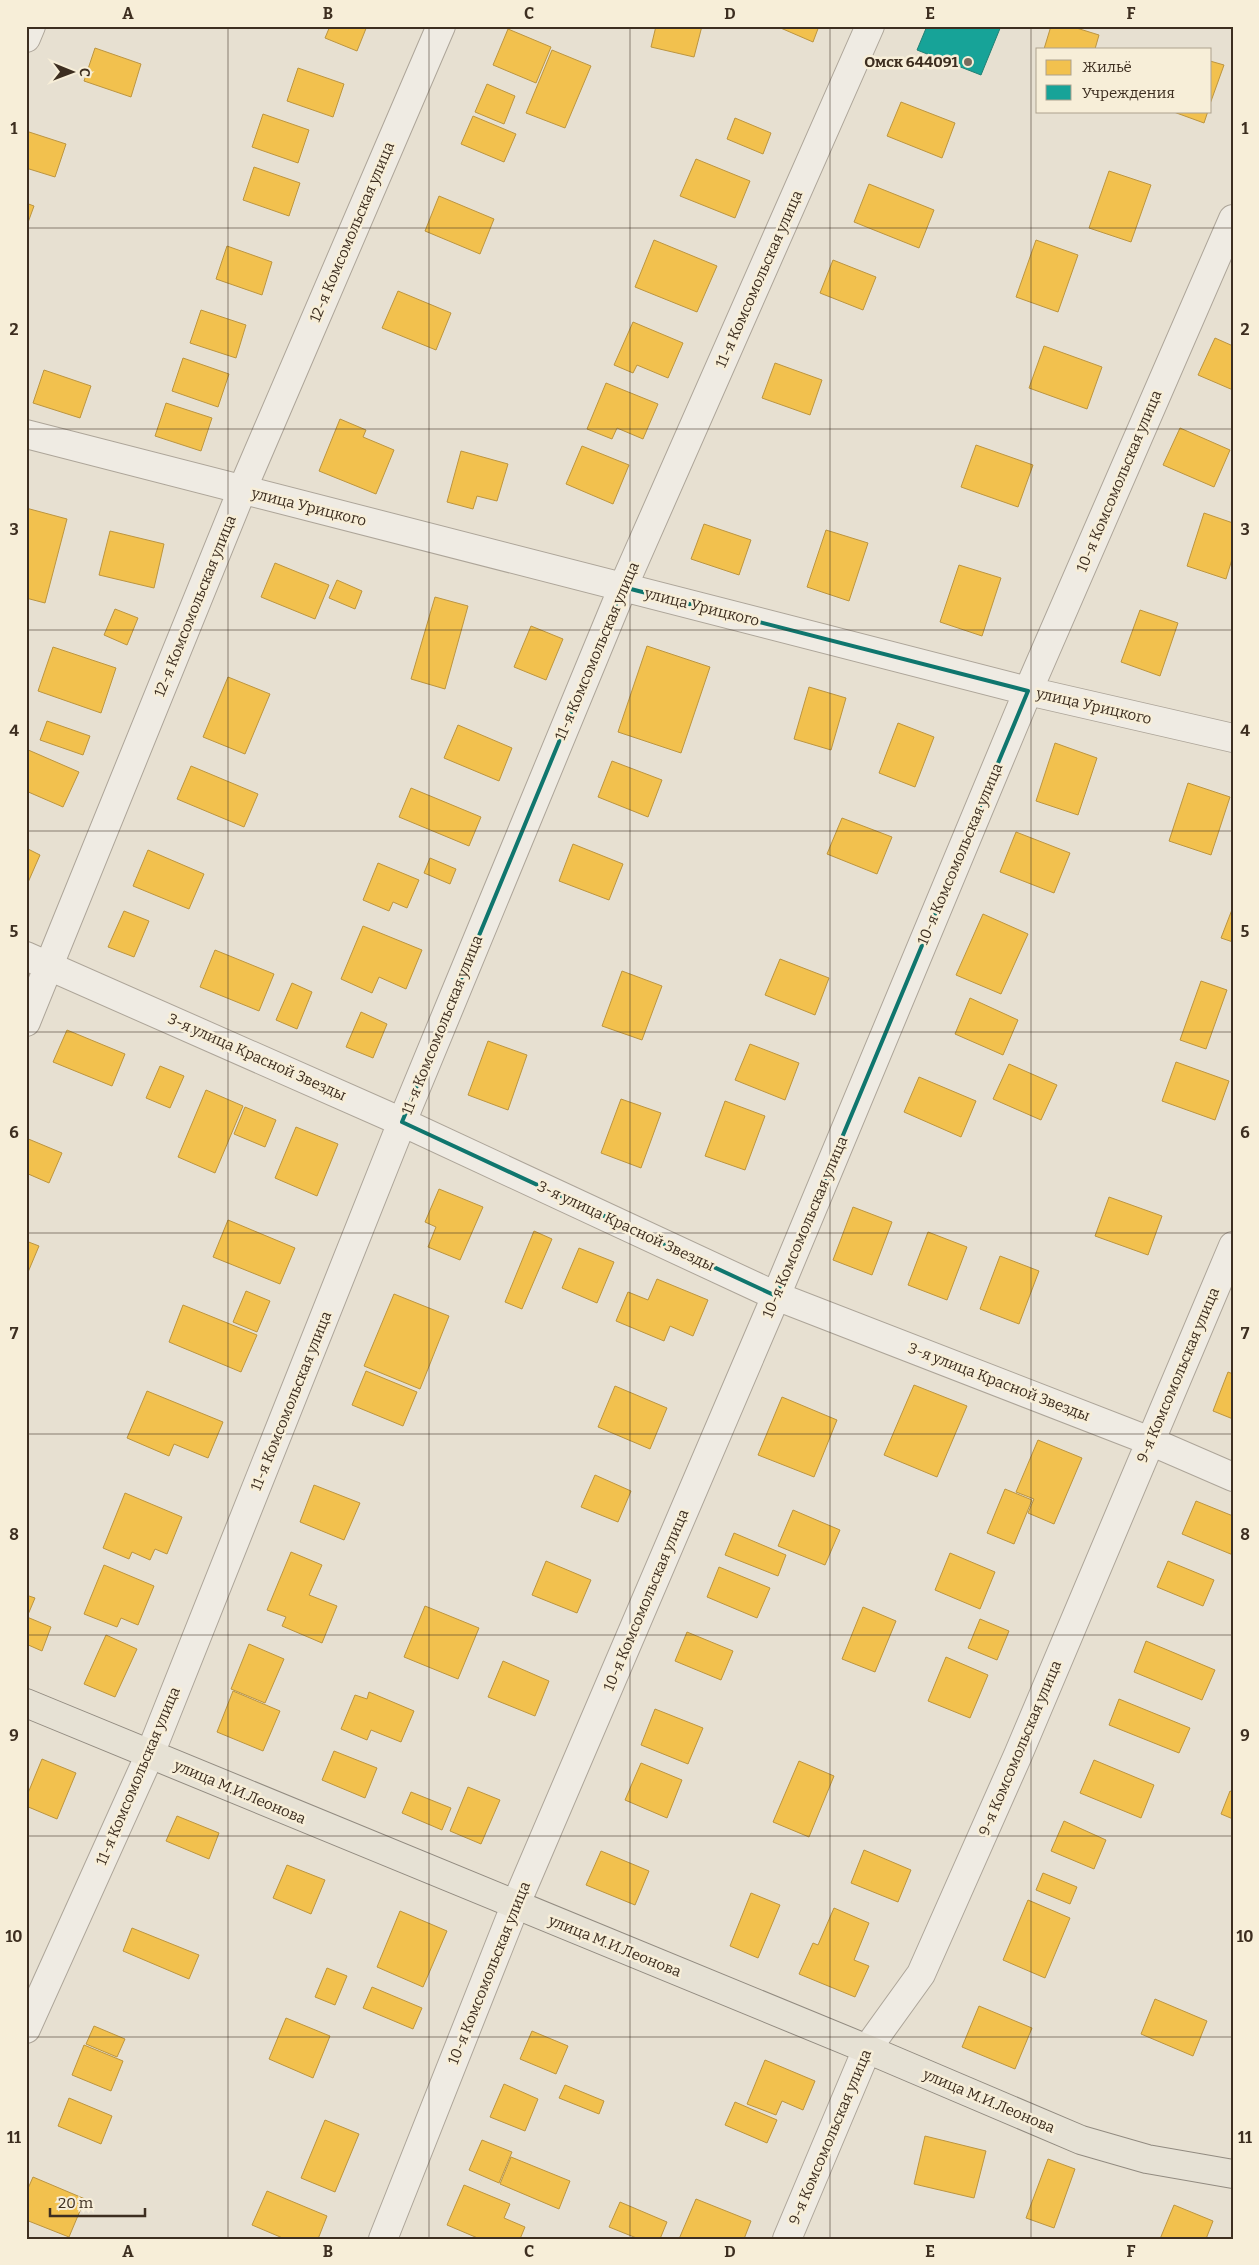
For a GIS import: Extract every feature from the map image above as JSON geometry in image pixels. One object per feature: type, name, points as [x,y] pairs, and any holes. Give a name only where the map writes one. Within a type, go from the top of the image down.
[{"type":"main road","name":"улица М.И.Леонова","points":[[26,1703],[515,1906],[867,2049],[1081,2140],[1147,2159],[1225,2169]]},
{"type":"street","points":[[26,38],[31,26]]},
{"type":"street","name":"12-я Комсомольская улица","points":[[26,1022],[38,961],[441,26]]},
{"type":"street","name":"11-я Комсомольская улица","points":[[26,2029],[150,1754],[402,1122],[623,587],[870,26]]},
{"type":"street","name":"10-я Комсомольская улица","points":[[384,2239],[515,1906],[776,1296],[1028,691],[1233,219]]},
{"type":"street","name":"улица Урицкого","points":[[26,434],[1028,691],[1233,738]]},
{"type":"street","name":"3-я улица Красной Звезды","points":[[38,961],[402,1122],[776,1296],[1150,1441],[1233,1477]]},
{"type":"street","name":"9-я Комсомольская улица","points":[[787,2239],[867,2049],[921,1974],[1018,1755],[1233,1246]]},
{"type":"highlighted area","points":[[623,587],[1028,691],[776,1296],[402,1122]]},
{"type":"building: Жильё","points":[[330,26],[367,26],[357,51],[325,38]]},
{"type":"building: Жильё","points":[[656,26],[702,26],[694,57],[651,47]]},
{"type":"building: Жильё","points":[[776,26],[819,26],[813,42]]},
{"type":"building: Жильё","points":[[1051,26],[1070,26],[1099,35],[1095,48],[1044,48]]},
{"type":"building: Жильё","points":[[508,29],[551,47],[536,83],[493,65]]},
{"type":"building: Жильё","points":[[95,48],[141,64],[131,97],[84,81]]},
{"type":"building: Жильё","points":[[552,50],[591,66],[565,128],[526,113]]},
{"type":"building: Жильё","points":[[1212,62],[1224,65],[1212,98]]},
{"type":"building: Жильё","points":[[298,68],[344,84],[333,117],[287,101]]},
{"type":"building: Жильё","points":[[487,84],[515,96],[504,124],[475,112]]},
{"type":"building: Жильё","points":[[901,102],[955,123],[942,158],[887,136]]},
{"type":"building: Жильё","points":[[1174,112],[1208,112],[1204,123]]},
{"type":"building: Жильё","points":[[263,114],[309,130],[298,163],[252,147]]},
{"type":"building: Жильё","points":[[473,116],[516,134],[504,162],[461,144]]},
{"type":"building: Жильё","points":[[735,118],[771,133],[763,154],[727,139]]},
{"type":"building: Жильё","points":[[26,131],[66,144],[55,177],[26,168]]},
{"type":"building: Жильё","points":[[696,159],[750,181],[735,218],[680,196]]},
{"type":"building: Жильё","points":[[254,167],[300,183],[289,216],[243,200]]},
{"type":"building: Жильё","points":[[1109,171],[1151,185],[1131,242],[1089,228]]},
{"type":"building: Жильё","points":[[869,184],[934,210],[919,248],[854,222]]},
{"type":"building: Жильё","points":[[439,196],[494,219],[480,254],[425,231]]},
{"type":"building: Жильё","points":[[26,203],[34,206],[26,228]]},
{"type":"building: Жильё","points":[[654,240],[717,266],[697,312],[635,287]]},
{"type":"building: Жильё","points":[[1036,240],[1078,255],[1058,312],[1016,297]]},
{"type":"building: Жильё","points":[[227,246],[272,262],[262,295],[216,279]]},
{"type":"building: Жильё","points":[[833,260],[876,277],[863,310],[820,293]]},
{"type":"building: Жильё","points":[[398,291],[451,313],[436,350],[382,328]]},
{"type":"building: Жильё","points":[[201,310],[246,325],[236,358],[190,343]]},
{"type":"building: Жильё","points":[[633,322],[683,343],[668,378],[637,365],[633,373],[614,365]]},
{"type":"building: Жильё","points":[[1215,338],[1233,346],[1233,390],[1198,375]]},
{"type":"building: Жильё","points":[[1044,346],[1102,367],[1087,409],[1029,388]]},
{"type":"building: Жильё","points":[[183,358],[229,374],[218,407],[172,391]]},
{"type":"building: Жильё","points":[[775,363],[822,380],[810,415],[762,398]]},
{"type":"building: Жильё","points":[[44,370],[91,386],[80,418],[33,403]]},
{"type":"building: Жильё","points":[[606,383],[658,404],[643,439],[617,428],[612,439],[587,429]]},
{"type":"building: Жильё","points":[[166,403],[212,418],[201,451],[155,436]]},
{"type":"building: Жильё","points":[[340,419],[366,430],[363,437],[394,450],[376,494],[319,471]]},
{"type":"building: Жильё","points":[[1180,428],[1230,450],[1214,487],[1163,465]]},
{"type":"building: Жильё","points":[[976,445],[1033,465],[1018,507],[961,487]]},
{"type":"building: Жильё","points":[[582,446],[629,465],[613,504],[566,484]]},
{"type":"building: Жильё","points":[[461,451],[508,464],[497,501],[477,496],[473,509],[447,502]]},
{"type":"building: Жильё","points":[[26,508],[67,519],[45,603],[26,598]]},
{"type":"building: Жильё","points":[[1204,513],[1233,523],[1233,556],[1226,579],[1187,566]]},
{"type":"building: Жильё","points":[[704,524],[751,540],[739,575],[691,559]]},
{"type":"building: Жильё","points":[[826,530],[868,543],[849,601],[807,587]]},
{"type":"building: Жильё","points":[[110,531],[164,544],[154,588],[99,575]]},
{"type":"building: Жильё","points":[[275,563],[329,585],[315,619],[261,597]]},
{"type":"building: Жильё","points":[[959,565],[1001,578],[982,636],[940,622]]},
{"type":"building: Жильё","points":[[337,580],[362,591],[355,609],[329,598]]},
{"type":"building: Жильё","points":[[435,597],[468,606],[445,689],[411,679]]},
{"type":"building: Жильё","points":[[115,609],[138,618],[127,645],[104,635]]},
{"type":"building: Жильё","points":[[1140,610],[1178,623],[1160,676],[1121,662]]},
{"type":"building: Жильё","points":[[531,626],[563,639],[546,680],[514,667]]},
{"type":"building: Жильё","points":[[647,646],[710,667],[681,753],[618,732]]},
{"type":"building: Жильё","points":[[53,647],[116,668],[101,713],[38,691]]},
{"type":"building: Жильё","points":[[228,677],[270,694],[245,754],[203,737]]},
{"type":"building: Жильё","points":[[809,687],[846,698],[831,750],[794,739]]},
{"type":"building: Жильё","points":[[47,721],[90,736],[83,755],[40,740]]},
{"type":"building: Жильё","points":[[898,723],[934,737],[915,787],[879,773]]},
{"type":"building: Жильё","points":[[458,725],[512,748],[499,781],[444,758]]},
{"type":"building: Жильё","points":[[1055,743],[1097,758],[1078,815],[1036,801]]},
{"type":"building: Жильё","points":[[26,749],[79,772],[63,807],[26,791]]},
{"type":"building: Жильё","points":[[612,761],[662,780],[648,817],[598,797]]},
{"type":"building: Жильё","points":[[191,766],[258,794],[244,827],[177,799]]},
{"type":"building: Жильё","points":[[1188,783],[1230,797],[1211,855],[1169,841]]},
{"type":"building: Жильё","points":[[411,788],[481,817],[469,846],[399,817]]},
{"type":"building: Жильё","points":[[842,818],[892,837],[877,874],[827,854]]},
{"type":"building: Жильё","points":[[1016,832],[1070,853],[1054,893],[1000,872]]},
{"type":"building: Жильё","points":[[573,844],[623,864],[609,900],[559,881]]},
{"type":"building: Жильё","points":[[26,848],[40,855],[26,887]]},
{"type":"building: Жильё","points":[[148,850],[204,874],[189,909],[133,886]]},
{"type":"building: Жильё","points":[[430,858],[456,869],[450,884],[424,873]]},
{"type":"building: Жильё","points":[[378,863],[419,880],[407,908],[393,902],[389,911],[363,900]]},
{"type":"building: Жильё","points":[[1233,907],[1233,942],[1221,938]]},
{"type":"building: Жильё","points":[[124,911],[149,921],[134,957],[108,947]]},
{"type":"building: Жильё","points":[[983,914],[1028,934],[1001,994],[956,975]]},
{"type":"building: Жильё","points":[[363,926],[422,950],[406,989],[379,977],[372,993],[341,979]]},
{"type":"building: Жильё","points":[[215,950],[274,974],[259,1011],[200,987]]},
{"type":"building: Жильё","points":[[780,959],[829,978],[815,1015],[765,995]]},
{"type":"building: Жильё","points":[[622,971],[662,986],[642,1040],[602,1026]]},
{"type":"building: Жильё","points":[[1201,981],[1227,990],[1206,1049],[1180,1040]]},
{"type":"building: Жильё","points":[[292,983],[312,992],[297,1029],[276,1020]]},
{"type":"building: Жильё","points":[[970,998],[1018,1020],[1003,1055],[955,1034]]},
{"type":"building: Жильё","points":[[361,1012],[387,1024],[373,1058],[346,1047]]},
{"type":"building: Жильё","points":[[67,1030],[125,1054],[112,1086],[53,1062]]},
{"type":"building: Жильё","points":[[488,1041],[527,1055],[508,1110],[468,1095]]},
{"type":"building: Жильё","points":[[750,1044],[799,1063],[785,1100],[735,1080]]},
{"type":"building: Жильё","points":[[1176,1062],[1229,1081],[1215,1120],[1162,1101]]},
{"type":"building: Жильё","points":[[1009,1064],[1057,1085],[1041,1120],[993,1099]]},
{"type":"building: Жильё","points":[[160,1066],[184,1076],[170,1108],[146,1098]]},
{"type":"building: Жильё","points":[[919,1077],[976,1101],[961,1137],[904,1112]]},
{"type":"building: Жильё","points":[[206,1090],[243,1106],[215,1173],[178,1157]]},
{"type":"building: Жильё","points":[[621,1099],[661,1113],[641,1168],[601,1153]]},
{"type":"building: Жильё","points":[[725,1101],[765,1116],[745,1170],[705,1156]]},
{"type":"building: Жильё","points":[[245,1107],[276,1120],[265,1147],[234,1134]]},
{"type":"building: Жильё","points":[[296,1127],[338,1144],[317,1196],[275,1178]]},
{"type":"building: Жильё","points":[[26,1138],[62,1153],[49,1183],[26,1173]]},
{"type":"building: Жильё","points":[[439,1189],[483,1207],[460,1260],[428,1247],[436,1227],[425,1222]]},
{"type":"building: Жильё","points":[[1109,1197],[1162,1216],[1148,1255],[1095,1236]]},
{"type":"building: Жильё","points":[[853,1207],[892,1222],[872,1275],[833,1260]]},
{"type":"building: Жильё","points":[[228,1220],[295,1248],[280,1284],[213,1257]]},
{"type":"building: Жильё","points":[[534,1231],[552,1239],[522,1309],[505,1302]]},
{"type":"building: Жильё","points":[[928,1232],[967,1247],[947,1300],[908,1285]]},
{"type":"building: Жильё","points":[[26,1241],[39,1246],[26,1277]]},
{"type":"building: Жильё","points":[[579,1248],[614,1262],[597,1303],[562,1288]]},
{"type":"building: Жильё","points":[[1000,1256],[1039,1271],[1019,1324],[980,1309]]},
{"type":"building: Жильё","points":[[657,1279],[708,1300],[693,1336],[670,1326],[664,1341],[616,1321],[628,1292],[648,1300]]},
{"type":"building: Жильё","points":[[246,1291],[270,1301],[257,1332],[233,1322]]},
{"type":"building: Жильё","points":[[394,1294],[449,1316],[420,1389],[364,1366]]},
{"type":"building: Жильё","points":[[183,1305],[257,1335],[241,1372],[169,1342]]},
{"type":"building: Жильё","points":[[366,1371],[417,1392],[403,1426],[352,1405]]},
{"type":"building: Жильё","points":[[1228,1372],[1233,1374],[1233,1419],[1213,1411]]},
{"type":"building: Жильё","points":[[914,1385],[967,1406],[937,1477],[884,1455]]},
{"type":"building: Жильё","points":[[615,1386],[667,1408],[650,1449],[598,1427]]},
{"type":"building: Жильё","points":[[147,1391],[223,1422],[208,1458],[174,1444],[169,1456],[127,1438]]},
{"type":"building: Жильё","points":[[782,1397],[837,1420],[814,1477],[758,1455]]},
{"type":"building: Жильё","points":[[1038,1440],[1082,1458],[1054,1524],[1028,1513],[1034,1499],[1016,1492]]},
{"type":"building: Жильё","points":[[595,1475],[631,1491],[618,1522],[581,1507]]},
{"type":"building: Жильё","points":[[314,1485],[360,1503],[344,1540],[300,1522]]},
{"type":"building: Жильё","points":[[1005,1489],[1032,1500],[1014,1544],[987,1533]]},
{"type":"building: Жильё","points":[[125,1493],[182,1517],[167,1554],[155,1549],[150,1560],[132,1552],[129,1559],[103,1548]]},
{"type":"building: Жильё","points":[[1196,1501],[1233,1516],[1233,1555],[1182,1534]]},
{"type":"building: Жильё","points":[[793,1510],[840,1530],[825,1565],[778,1546]]},
{"type":"building: Жильё","points":[[734,1533],[786,1555],[778,1576],[725,1555]]},
{"type":"building: Жильё","points":[[291,1552],[322,1565],[309,1595],[337,1606],[322,1643],[282,1626],[286,1617],[267,1610]]},
{"type":"building: Жильё","points":[[950,1553],[995,1572],[980,1609],[935,1590]]},
{"type":"building: Жильё","points":[[546,1561],[591,1580],[577,1613],[532,1595]]},
{"type":"building: Жильё","points":[[1168,1561],[1214,1580],[1203,1606],[1157,1587]]},
{"type":"building: Жильё","points":[[104,1565],[154,1586],[138,1625],[121,1618],[117,1627],[84,1614]]},
{"type":"building: Жильё","points":[[719,1567],[770,1588],[757,1618],[707,1597]]},
{"type":"building: Жильё","points":[[26,1595],[35,1598],[27,1617],[51,1627],[42,1651],[26,1644]]},
{"type":"building: Жильё","points":[[425,1606],[479,1628],[458,1679],[404,1657]]},
{"type":"building: Жильё","points":[[863,1607],[896,1621],[875,1672],[842,1659]]},
{"type":"building: Жильё","points":[[980,1619],[1009,1631],[997,1660],[968,1648]]},
{"type":"building: Жильё","points":[[687,1632],[733,1651],[721,1680],[675,1661]]},
{"type":"building: Жильё","points":[[106,1635],[137,1649],[115,1697],[84,1684]]},
{"type":"building: Жильё","points":[[1146,1641],[1215,1670],[1202,1700],[1134,1672]]},
{"type":"building: Жильё","points":[[249,1644],[284,1659],[265,1703],[231,1689]]},
{"type":"building: Жильё","points":[[946,1657],[988,1675],[970,1718],[928,1701]]},
{"type":"building: Жильё","points":[[503,1661],[549,1681],[535,1716],[488,1697]]},
{"type":"building: Жильё","points":[[233,1691],[280,1711],[263,1751],[217,1732]]},
{"type":"building: Жильё","points":[[369,1692],[414,1711],[401,1742],[371,1730],[367,1740],[341,1729],[355,1695],[367,1699]]},
{"type":"building: Жильё","points":[[1119,1699],[1190,1728],[1179,1753],[1109,1725]]},
{"type":"building: Жильё","points":[[655,1709],[703,1728],[688,1764],[641,1745]]},
{"type":"building: Жильё","points":[[334,1751],[377,1768],[365,1798],[322,1780]]},
{"type":"building: Жильё","points":[[42,1759],[76,1773],[57,1819],[26,1806],[26,1798]]},
{"type":"building: Жильё","points":[[1094,1760],[1154,1785],[1141,1818],[1080,1793]]},
{"type":"building: Жильё","points":[[799,1761],[834,1776],[809,1837],[773,1822]]},
{"type":"building: Жильё","points":[[641,1763],[682,1780],[667,1818],[625,1800]]},
{"type":"building: Жильё","points":[[468,1787],[500,1800],[481,1844],[450,1831]]},
{"type":"building: Жильё","points":[[1230,1791],[1233,1792],[1233,1819],[1221,1814]]},
{"type":"building: Жильё","points":[[411,1792],[451,1808],[442,1830],[402,1813]]},
{"type":"building: Жильё","points":[[177,1816],[219,1833],[209,1859],[166,1841]]},
{"type":"building: Жильё","points":[[1064,1821],[1106,1840],[1094,1869],[1051,1851]]},
{"type":"building: Жильё","points":[[864,1850],[911,1870],[898,1902],[851,1883]]},
{"type":"building: Жильё","points":[[601,1851],[649,1871],[635,1905],[586,1885]]},
{"type":"building: Жильё","points":[[287,1865],[325,1880],[311,1914],[273,1898]]},
{"type":"building: Жильё","points":[[1043,1873],[1077,1887],[1070,1904],[1036,1890]]},
{"type":"building: Жильё","points":[[751,1893],[780,1905],[758,1958],[730,1946]]},
{"type":"building: Жильё","points":[[1028,1900],[1070,1918],[1045,1978],[1003,1960]]},
{"type":"building: Жильё","points":[[834,1908],[869,1923],[854,1960],[869,1966],[855,1997],[799,1974],[813,1943],[818,1945]]},
{"type":"building: Жильё","points":[[400,1911],[447,1931],[423,1987],[377,1967]]},
{"type":"building: Жильё","points":[[132,1928],[199,1955],[189,1979],[123,1951]]},
{"type":"building: Жильё","points":[[327,1968],[347,1976],[335,2005],[315,1997]]},
{"type":"building: Жильё","points":[[372,1987],[422,2008],[413,2029],[363,2008]]},
{"type":"building: Жильё","points":[[1155,1999],[1207,2021],[1193,2056],[1141,2034]]},
{"type":"building: Жильё","points":[[979,2006],[1032,2028],[1015,2069],[962,2047]]},
{"type":"building: Жильё","points":[[286,2018],[330,2036],[313,2078],[269,2059]]},
{"type":"building: Жильё","points":[[94,2026],[125,2039],[117,2057],[86,2044]]},
{"type":"building: Жильё","points":[[532,2031],[568,2046],[556,2074],[520,2059]]},
{"type":"building: Жильё","points":[[84,2045],[123,2061],[111,2091],[72,2075]]},
{"type":"building: Жильё","points":[[765,2060],[815,2081],[803,2110],[782,2101],[776,2115],[747,2104]]},
{"type":"building: Жильё","points":[[504,2084],[538,2099],[525,2131],[490,2117]]},
{"type":"building: Жильё","points":[[565,2085],[604,2101],[599,2114],[559,2098]]},
{"type":"building: Жильё","points":[[69,2098],[112,2116],[101,2144],[58,2126]]},
{"type":"building: Жильё","points":[[735,2102],[777,2120],[767,2143],[725,2125]]},
{"type":"building: Жильё","points":[[325,2120],[359,2134],[335,2192],[301,2178]]},
{"type":"building: Жильё","points":[[925,2136],[986,2151],[974,2198],[914,2184]]},
{"type":"building: Жильё","points":[[482,2140],[512,2152],[499,2183],[469,2170]]},
{"type":"building: Жильё","points":[[511,2157],[570,2181],[559,2209],[500,2184]]},
{"type":"building: Жильё","points":[[1048,2159],[1075,2169],[1054,2228],[1026,2218]]},
{"type":"building: Жильё","points":[[33,2177],[85,2199],[69,2237],[26,2220],[26,2193]]},
{"type":"building: Жильё","points":[[464,2185],[510,2204],[504,2218],[525,2227],[520,2239],[480,2239],[447,2225]]},
{"type":"building: Жильё","points":[[267,2191],[327,2216],[318,2239],[285,2239],[252,2225]]},
{"type":"building: Жильё","points":[[696,2199],[751,2221],[744,2239],[679,2239]]},
{"type":"building: Жильё","points":[[620,2202],[667,2222],[660,2239],[639,2239],[609,2227]]},
{"type":"building: Жильё","points":[[1174,2205],[1213,2221],[1206,2239],[1160,2239]]},
{"type":"building: Учреждения","name":"Омск 644091","points":[[927,26],[1001,26],[981,75],[917,50]]},
{"type":"place","name":"Омск 644091","points":[[968,62]]}]
